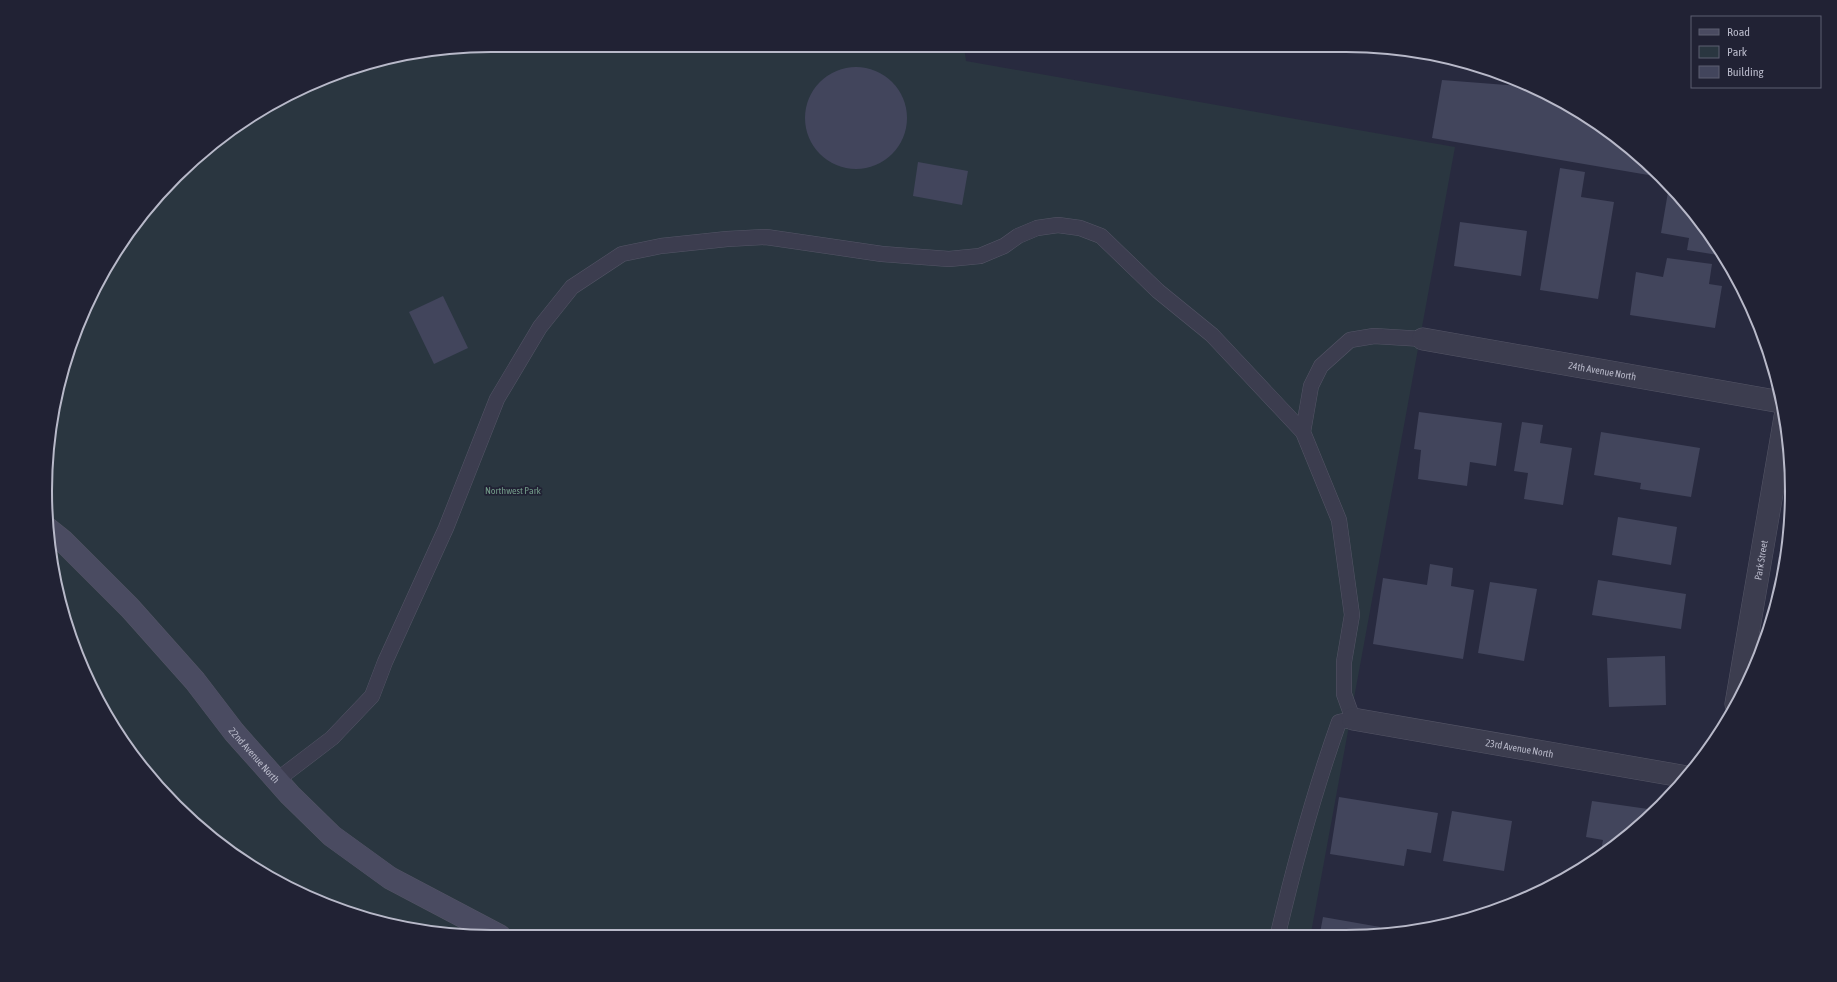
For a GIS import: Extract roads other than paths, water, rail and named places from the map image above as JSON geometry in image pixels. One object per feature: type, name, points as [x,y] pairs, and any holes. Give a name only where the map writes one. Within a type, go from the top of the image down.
[{"type":"street","name":"24th Avenue North","points":[[1423,339],[1776,401]]},
{"type":"street","name":"Park Street","points":[[1739,687],[1781,438]]},
{"type":"street","name":"22nd Avenue North","points":[[54,534],[130,608],[195,681],[234,732],[277,780],[332,836],[390,878],[488,930]]},
{"type":"street","name":"23rd Avenue North","points":[[1353,719],[1680,776]]},
{"type":"lane","points":[[277,780],[332,738],[372,696],[385,662],[446,528],[497,399],[540,327],[572,287],[622,254],[661,246],[727,239],[766,237],[882,254],[950,259],[980,256],[1004,246],[1018,236],[1037,228],[1058,224],[1080,228],[1101,236],[1158,291],[1212,335],[1303,432],[1339,520],[1352,615],[1344,662],[1344,694],[1353,719],[1339,722],[1325,761],[1303,833],[1279,930]]},
{"type":"lane","points":[[1303,432],[1310,386],[1321,366],[1350,340],[1374,336],[1423,339]]},
{"type":"park label","name":"Northwest Park","points":[[513,490]]}]
